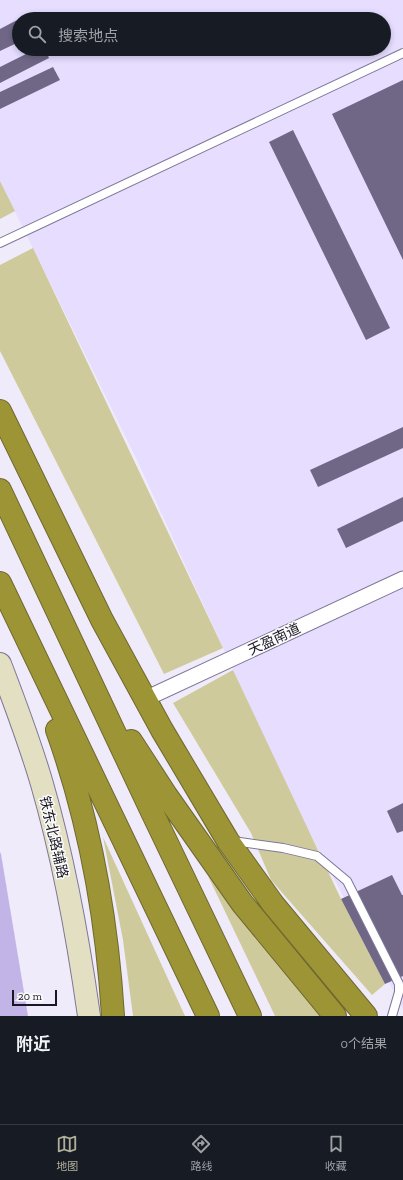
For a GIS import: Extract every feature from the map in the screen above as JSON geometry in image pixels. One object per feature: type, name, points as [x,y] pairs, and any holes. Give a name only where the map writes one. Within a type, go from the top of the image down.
[{"type":"highway","points":[[0,411],[102,620],[166,737],[228,841],[273,904],[366,1016]]},
{"type":"highway","points":[[0,490],[250,1016]]},
{"type":"highway","points":[[0,583],[208,1016]]},
{"type":"highway","points":[[21,627],[64,747],[84,816],[99,894],[110,972],[113,1016]]},
{"type":"highway","points":[[87,674],[166,795],[242,903],[335,1016]]},
{"type":"street","name":"天盈南道","points":[[145,699],[403,579]]},
{"type":"street","name":"铁东北路辅路","points":[[0,664],[22,722],[57,843],[80,950],[89,1016]]},
{"type":"lane","points":[[0,243],[403,53]]},
{"type":"lane","points":[[228,841],[283,848],[317,856],[347,881],[399,984],[399,992],[392,1016]]},
{"type":"shaded area","points":[[0,0],[403,0],[403,1009],[296,807],[138,462],[0,181]]},
{"type":"shaded area","points":[[0,181],[15,211],[0,219]]},
{"type":"shaded area","points":[[33,248],[223,648],[164,674],[0,351],[0,265]]},
{"type":"shaded area","points":[[233,670],[341,899],[385,984],[372,995],[271,880],[251,833],[173,703]]},
{"type":"shaded area","points":[[103,837],[185,1016],[133,1016],[123,940]]},
{"type":"shaded area","points":[[0,852],[1,854],[28,1016],[0,1016]]},
{"type":"shaded area","points":[[208,876],[322,1016],[275,1016]]},
{"type":"building","points":[[12,23],[12,45],[0,51],[0,29]]},
{"type":"building","points":[[22,56],[48,56],[49,58],[0,83],[0,67]]},
{"type":"building","points":[[53,67],[60,80],[0,109],[0,92]]},
{"type":"building","points":[[403,80],[403,260],[332,114]]},
{"type":"building","points":[[293,130],[390,328],[366,340],[269,142]]},
{"type":"building","points":[[403,427],[403,448],[318,487],[310,470]]},
{"type":"building","points":[[403,497],[403,521],[346,548],[337,529]]},
{"type":"building","points":[[403,803],[403,831],[397,833],[387,811]]},
{"type":"building","points":[[392,875],[403,895],[403,976],[385,984],[341,899]]}]
